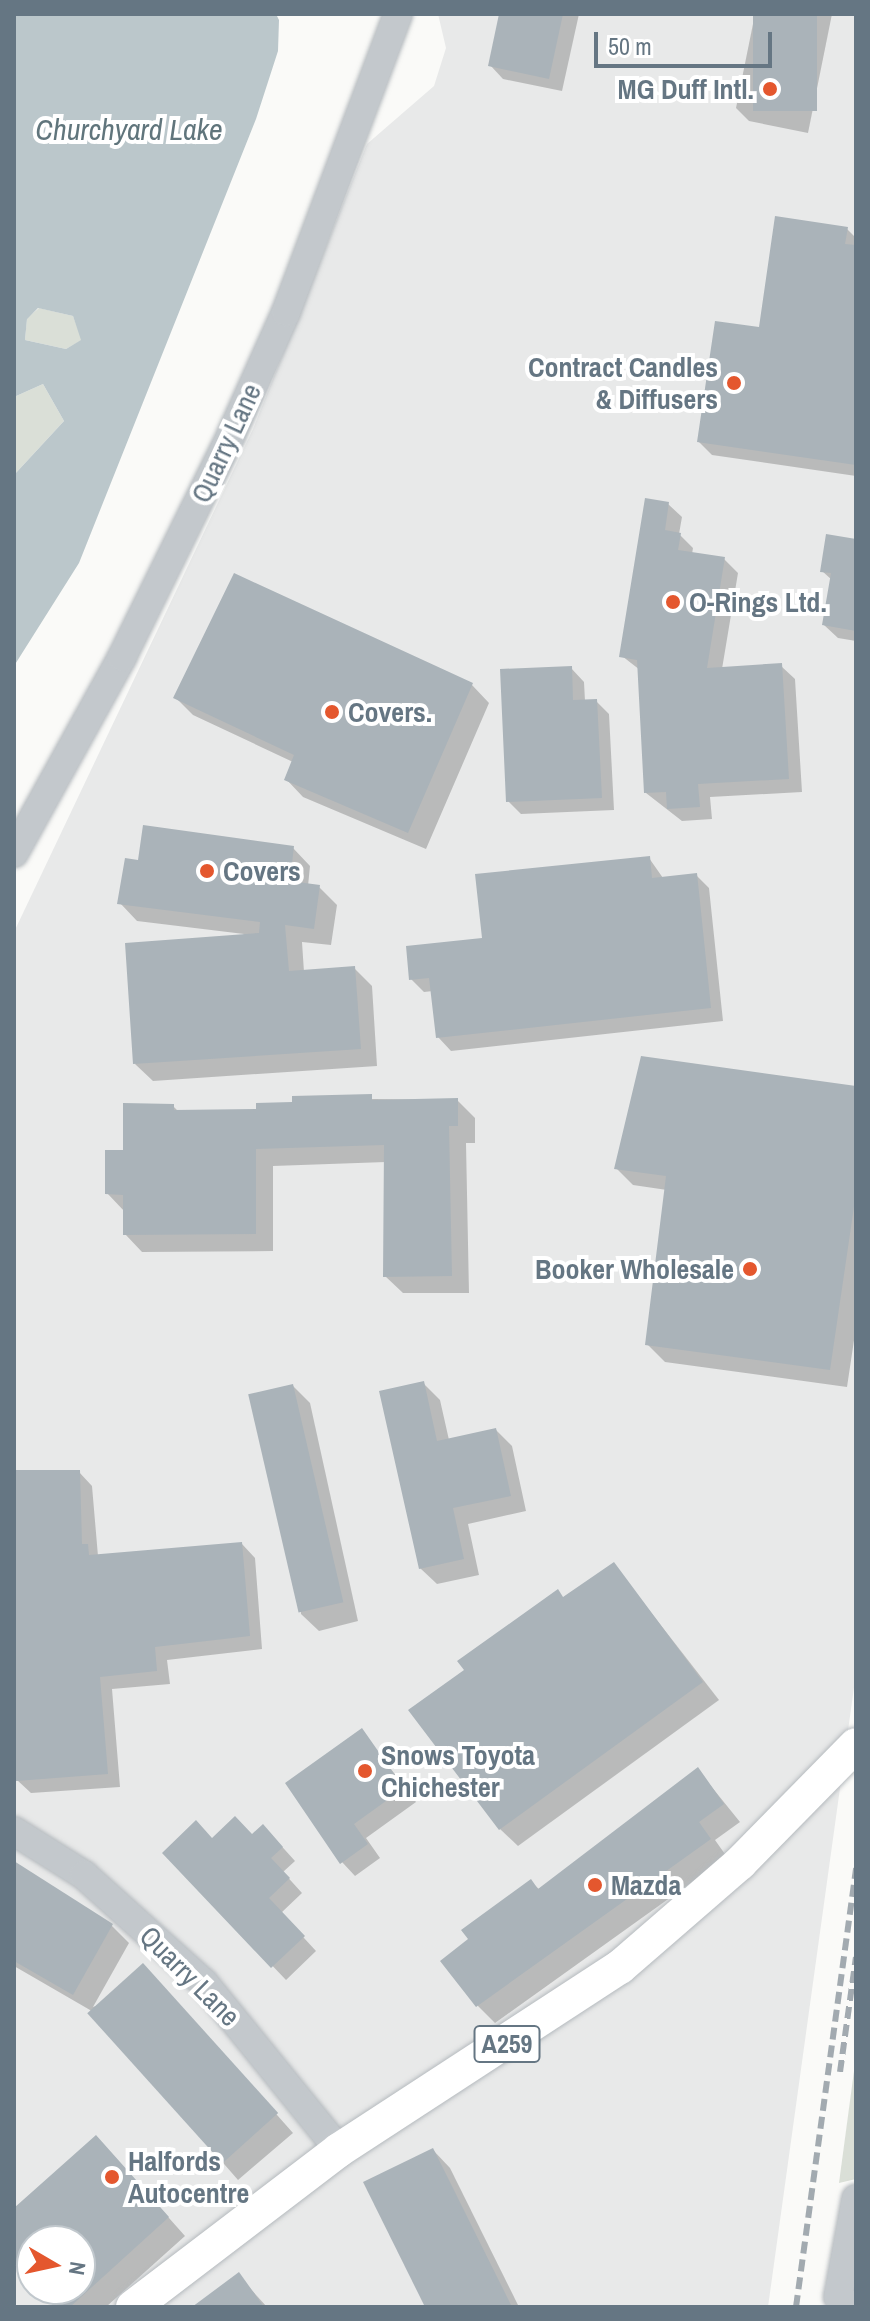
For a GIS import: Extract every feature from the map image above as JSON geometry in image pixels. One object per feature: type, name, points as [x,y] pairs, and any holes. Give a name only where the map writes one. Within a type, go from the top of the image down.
[{"type":"main road","name":"A259","points":[[133,2307],[339,2150],[620,1967],[740,1863],[855,1746]]},
{"type":"street","name":"Quarry Lane","points":[[14,853],[122,657],[231,435],[286,312],[398,14]]},
{"type":"street","name":"Quarry Lane","points":[[14,1831],[84,1875],[204,1983],[339,2150]]},
{"type":"street","points":[[853,2307],[838,2297],[856,2199]]},
{"type":"shaded area","points":[[438,14],[856,14],[856,1673],[768,2307],[23,2307],[17,2305],[96,2305],[96,2225],[16,2225],[14,2304],[14,932],[253,429],[367,144],[434,86],[446,48]]},
{"type":"shaded area","points":[[39,308],[73,316],[82,340],[66,349],[25,340],[27,318]]},
{"type":"shaded area","points":[[43,384],[64,421],[14,475],[14,397]]},
{"type":"shaded area","points":[[856,2056],[856,2179],[839,2183]]},
{"type":"water","name":"Churchyard Lake","points":[[14,14],[276,14],[279,20],[278,51],[256,119],[79,563],[14,666],[14,475],[64,421],[43,384],[14,397]],"holes":[[[38,308],[73,316],[81,340],[66,349],[25,340],[27,319]]]},
{"type":"building","points":[[499,14],[563,14],[549,79],[488,66]]},
{"type":"building","points":[[753,14],[817,14],[817,111],[753,111]]},
{"type":"building","points":[[775,216],[848,227],[845,244],[856,245],[856,465],[697,442],[715,321],[759,327]]},
{"type":"building","points":[[645,498],[669,502],[665,530],[681,533],[678,550],[725,557],[707,668],[782,663],[789,779],[698,784],[700,807],[667,809],[666,792],[644,793],[637,660],[619,657]]},
{"type":"building","points":[[826,534],[856,539],[856,631],[822,625],[831,573],[820,572]]},
{"type":"building","name":"Covers.","points":[[234,573],[473,683],[408,833],[284,780],[294,755],[173,698]]},
{"type":"building","points":[[572,666],[573,700],[597,699],[602,798],[506,802],[500,669]]},
{"type":"building","points":[[143,825],[294,846],[290,881],[320,885],[314,929],[285,925],[289,971],[355,966],[361,1049],[133,1064],[125,943],[259,933],[260,922],[117,904],[125,858],[138,860]]},
{"type":"building","points":[[650,856],[652,878],[697,873],[711,1008],[436,1038],[429,978],[409,980],[406,946],[482,938],[475,874]]},
{"type":"building","name":"Booker Wholesale","points":[[641,1056],[856,1086],[856,1193],[830,1370],[645,1345],[666,1176],[614,1169]]},
{"type":"building","points":[[372,1094],[372,1100],[458,1098],[458,1126],[449,1126],[452,1276],[383,1277],[384,1145],[256,1149],[256,1234],[123,1235],[123,1195],[105,1194],[105,1150],[123,1150],[123,1103],[174,1104],[174,1110],[256,1109],[256,1103],[292,1102],[292,1096]]},
{"type":"building","points":[[424,1381],[437,1441],[496,1428],[511,1496],[453,1508],[464,1559],[419,1569],[379,1391]]},
{"type":"building","points":[[293,1384],[343,1602],[299,1613],[248,1394]]},
{"type":"building","points":[[14,1470],[80,1470],[82,1544],[88,1544],[89,1555],[242,1542],[250,1636],[155,1647],[157,1671],[100,1677],[108,1774],[16,1781]]},
{"type":"building","points":[[614,1562],[703,1682],[499,1830],[408,1710],[464,1670],[457,1661],[558,1589],[563,1597]]},
{"type":"building","points":[[362,1728],[404,1788],[354,1824],[368,1844],[340,1864],[285,1783]]},
{"type":"building","name":"Mazda","points":[[698,1767],[724,1804],[699,1822],[711,1839],[476,2007],[440,1961],[468,1939],[461,1930],[531,1879],[538,1889]]},
{"type":"building","points":[[235,1816],[252,1834],[263,1824],[283,1847],[271,1858],[290,1878],[269,1898],[305,1936],[271,1968],[162,1853],[196,1820],[212,1838]]},
{"type":"building","points":[[14,1861],[113,1924],[73,1995],[14,1961]]},
{"type":"building","points":[[143,1963],[278,2113],[222,2163],[87,2013]]},
{"type":"building","points":[[96,2135],[169,2217],[96,2283],[96,2225],[16,2225],[16,2265],[14,2208]]},
{"type":"building","points":[[433,2148],[512,2307],[425,2307],[363,2182]]},
{"type":"building","points":[[239,2272],[264,2307],[192,2307]]},
{"type":"railway","points":[[796,2307],[856,1868]]},
{"type":"railway","points":[[840,2072],[856,1957]]},
{"type":"place","name":"MG Duff Intl.","points":[[770,89]]},
{"type":"place","name":"Contract Candles & Diffusers","points":[[734,383]]},
{"type":"place","name":"O-Rings Ltd.","points":[[673,602]]},
{"type":"place","name":"Covers.","points":[[332,712]]},
{"type":"place","name":"Covers","points":[[207,871]]},
{"type":"place","name":"Booker Wholesale","points":[[750,1269]]},
{"type":"place","name":"Snows Toyota Chichester","points":[[365,1771]]},
{"type":"place","name":"Mazda","points":[[595,1885]]},
{"type":"place","name":"Halfords Autocentre","points":[[112,2177]]}]
